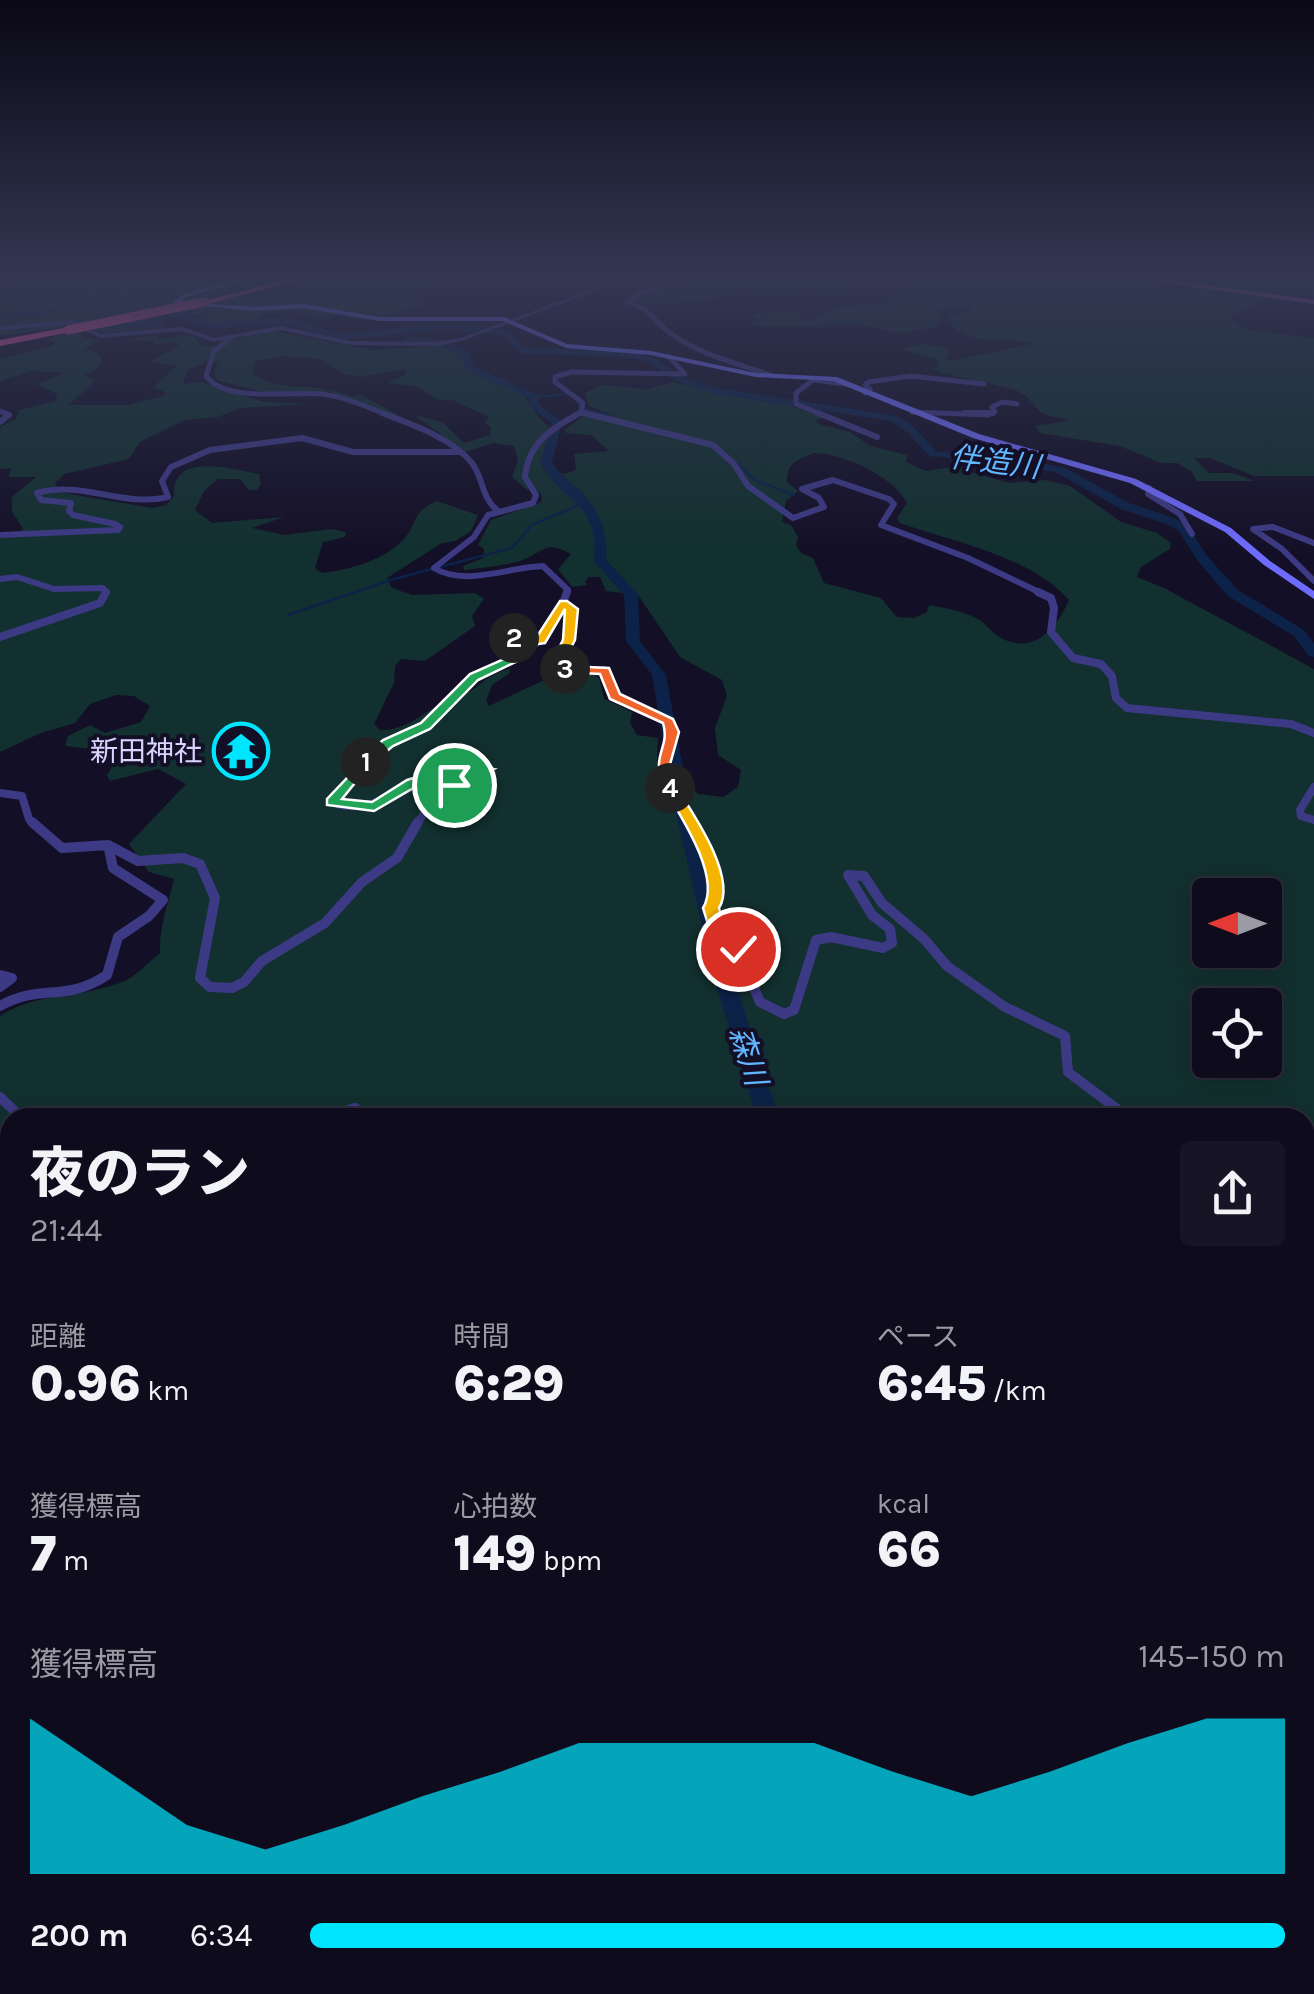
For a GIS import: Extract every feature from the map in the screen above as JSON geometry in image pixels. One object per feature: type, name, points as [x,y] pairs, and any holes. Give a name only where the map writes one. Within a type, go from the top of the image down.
[{"type":"main road","points":[[730,368],[773,376],[820,377],[976,436],[1106,470],[1228,530],[1314,596]]},
{"type":"street","points":[[209,368],[207,372],[216,386],[245,392],[341,397],[417,428],[470,460],[484,497],[498,511]]},
{"type":"street","points":[[0,793],[22,796],[28,819],[62,848],[108,844],[138,861],[183,858],[200,864],[214,898],[200,978],[210,987],[232,988],[244,982],[262,961],[325,923],[362,882],[398,858],[431,800],[488,769],[463,767],[412,783],[374,807],[336,806],[332,802],[372,754],[425,726],[474,677],[520,656],[514,636],[525,634],[532,642],[540,640],[564,604],[568,590],[543,566],[456,576],[436,572],[438,562],[474,537],[488,515],[515,510],[536,500],[525,477],[527,459],[549,430],[581,412],[584,403],[555,382],[555,376],[572,372],[686,374],[680,368]]},
{"type":"street","points":[[751,368],[773,376]]},
{"type":"street","points":[[865,393],[870,389],[865,385],[868,382],[911,376],[984,384]]},
{"type":"street","points":[[845,384],[813,380],[796,394],[797,405],[821,412],[848,430],[876,437]]},
{"type":"street","points":[[912,413],[932,410],[988,415],[994,412],[992,406],[999,403],[1017,404]]},
{"type":"street","points":[[0,412],[8,415],[0,422]]},
{"type":"street","points":[[581,412],[713,445],[734,464],[748,486],[793,518],[824,507],[819,498],[802,489],[825,481],[889,499],[894,504],[881,524],[968,558],[1051,598],[1054,608],[1050,632],[1074,658],[1102,664],[1112,676],[1116,698],[1128,708],[1292,724],[1314,733]]},
{"type":"street","points":[[0,535],[118,530],[120,527],[115,524],[73,515],[68,511],[71,503],[41,500],[36,494],[76,488],[154,502],[168,497],[162,481],[171,467],[228,446],[311,438],[353,452],[457,452]]},
{"type":"street","points":[[1148,488],[1148,494],[1180,514],[1192,534]]},
{"type":"street","points":[[1314,542],[1273,527],[1253,529],[1282,549],[1314,582]]},
{"type":"street","points":[[0,579],[21,576],[48,589],[99,586],[107,594],[100,603],[0,637]]},
{"type":"street","points":[[564,604],[573,609],[569,640],[560,655],[559,666],[569,670],[604,670],[614,696],[672,725],[662,768],[713,870],[716,900],[711,908],[717,930],[738,949],[760,1002],[784,1014],[794,1010],[816,940],[830,937],[883,948],[892,943],[890,929],[872,916],[848,875],[864,876],[882,903],[924,939],[947,966],[1005,1007],[1064,1036],[1068,1072],[1115,1108]]},
{"type":"street","points":[[1314,788],[1300,810],[1301,816],[1314,820]]},
{"type":"street","points":[[0,1006],[25,992],[62,994],[89,987],[107,974],[118,937],[149,916],[162,900],[154,890],[122,878],[113,868],[108,844]]},
{"type":"street","points":[[0,975],[12,978],[0,987]]},
{"type":"green space","points":[[0,368],[99,368],[84,375],[94,379],[92,384],[69,405],[128,405],[164,396],[165,392],[153,387],[175,368],[194,368],[187,371],[183,384],[202,382],[264,402],[308,404],[240,408],[218,417],[184,420],[140,442],[129,459],[64,474],[55,483],[58,492],[152,508],[166,505],[174,496],[182,473],[192,468],[219,467],[259,474],[261,484],[257,490],[249,490],[240,479],[218,479],[204,491],[195,510],[212,523],[284,517],[252,528],[285,535],[331,529],[346,532],[345,537],[323,542],[315,568],[322,573],[354,567],[385,554],[407,535],[422,510],[437,501],[478,515],[471,531],[455,541],[442,543],[387,578],[392,588],[412,595],[475,593],[484,599],[472,616],[475,626],[425,661],[401,659],[395,666],[394,683],[374,724],[380,730],[406,724],[510,669],[492,685],[486,701],[489,706],[557,674],[592,674],[599,678],[604,699],[632,712],[630,723],[637,735],[658,738],[657,760],[686,780],[698,794],[723,797],[738,787],[741,770],[718,755],[715,728],[727,696],[722,680],[680,657],[638,595],[606,591],[600,577],[589,577],[587,585],[572,587],[558,569],[571,554],[549,548],[514,563],[464,570],[463,566],[483,558],[484,549],[478,545],[491,520],[542,502],[541,493],[526,489],[512,477],[518,460],[514,446],[493,443],[465,452],[413,414],[442,422],[464,443],[490,435],[491,428],[485,422],[489,417],[453,400],[438,400],[416,386],[387,383],[405,375],[404,369],[361,377],[334,368],[469,368],[508,381],[519,389],[540,418],[557,431],[542,457],[545,468],[564,474],[576,470],[574,454],[609,451],[591,435],[566,433],[583,416],[615,416],[589,406],[585,393],[602,385],[647,389],[674,382],[727,396],[783,403],[823,417],[816,421],[819,424],[850,432],[870,446],[907,455],[906,462],[926,471],[952,467],[1010,483],[1045,480],[1070,486],[1121,522],[1157,533],[1171,543],[1170,549],[1141,567],[1137,577],[1314,669],[1314,1108],[0,1108],[0,1016],[30,1003],[122,982],[160,953],[162,925],[174,879],[149,872],[129,844],[186,784],[158,769],[110,781],[107,775],[121,752],[65,746],[68,736],[90,725],[105,733],[141,722],[150,706],[134,696],[116,695],[90,704],[75,723],[0,752],[0,538],[18,536],[23,528],[12,512],[12,497],[36,477],[9,477],[11,468],[0,469],[0,427],[16,419],[19,410],[56,401],[57,394],[37,384],[65,373],[31,371],[0,381]],"holes":[[[814,453],[853,462],[879,475],[907,503],[897,518],[900,523],[1012,561],[1069,600],[1051,629],[1034,641],[1013,643],[976,618],[959,612],[929,605],[927,612],[914,618],[897,617],[881,598],[824,583],[813,558],[801,553],[796,545],[798,537],[791,525],[782,522],[786,501],[798,491],[787,482],[789,470]]]},
{"type":"green space","points":[[254,368],[253,374],[283,385],[361,395],[409,421],[328,391],[304,397],[280,396],[217,380],[214,371]]},
{"type":"green space","points":[[1314,368],[1314,476],[1254,476],[1210,458],[1194,458],[1209,473],[1232,473],[1255,481],[1197,481],[1192,472],[1177,463],[1161,463],[1120,446],[1040,433],[1035,426],[1069,421],[1042,413],[1015,390],[931,369]]},
{"type":"waterway","name":"森川","points":[[470,368],[534,397],[534,405],[557,422],[546,462],[589,510],[599,535],[600,561],[631,594],[633,641],[659,675],[681,801],[726,985],[765,1108]]},
{"type":"waterway","name":"伴造川","points":[[663,368],[682,380],[715,391],[893,418],[906,425],[933,454],[1022,462],[1061,470],[1125,506],[1184,529],[1201,557],[1233,593],[1299,633],[1314,653]]},
{"type":"waterway","points":[[534,397],[569,394]]},
{"type":"waterway","points":[[576,399],[580,408],[614,417]]},
{"type":"waterway","points":[[738,464],[755,480],[794,495]]},
{"type":"waterway","points":[[288,615],[394,579],[512,548],[532,525],[583,503]]},
{"type":"place","name":"新田神社","points":[[241,751]]},
{"type":"route","points":[[454,785],[488,769],[463,767],[412,783],[374,807],[336,806],[332,802],[372,754],[425,726],[474,677],[520,656],[514,636],[525,634],[536,642],[564,604],[573,609],[569,640],[560,655],[559,666],[569,670],[604,670],[611,679],[614,696],[672,725],[662,768],[713,870],[716,900],[711,908],[717,930],[738,949]]}]
